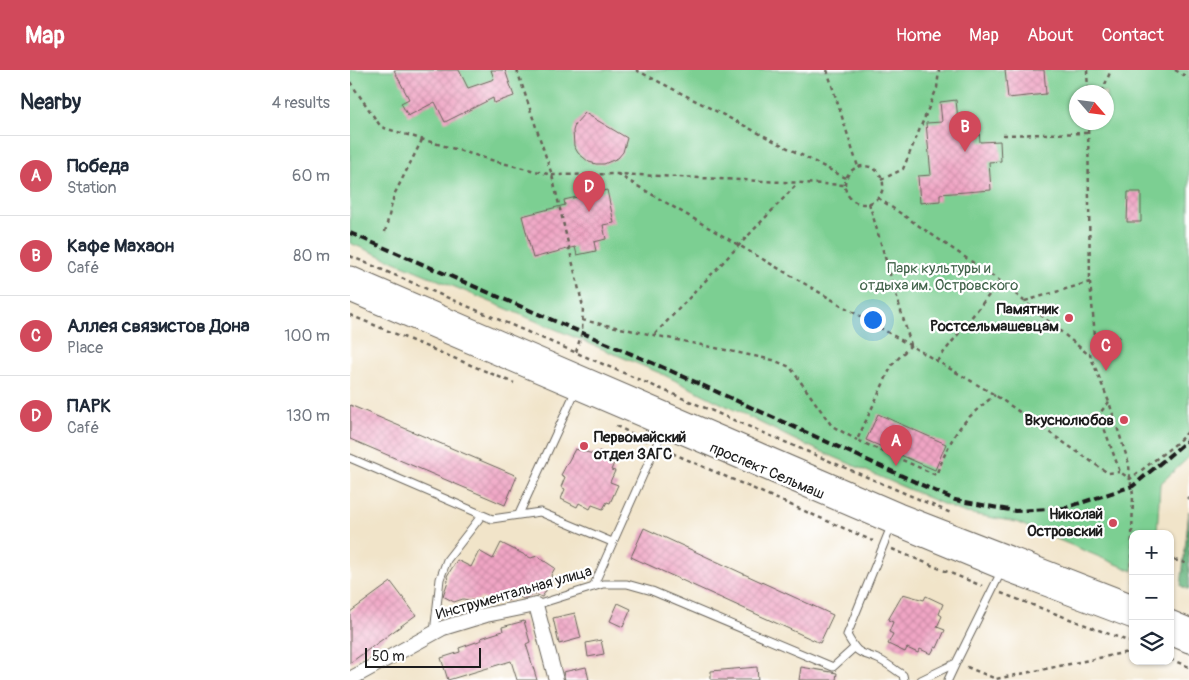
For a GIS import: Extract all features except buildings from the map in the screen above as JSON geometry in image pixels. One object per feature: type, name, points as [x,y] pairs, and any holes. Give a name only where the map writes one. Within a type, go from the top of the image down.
[{"type":"main road","name":"проспект Сельмаш","points":[[350,276],[899,512],[1129,592]]},
{"type":"main road","name":"проспект Сельмаш","points":[[350,292],[892,524],[1003,570],[1129,617]]},
{"type":"main road","points":[[1174,622],[1189,628]]},
{"type":"main road","points":[[1174,637],[1189,643]]},
{"type":"street","name":"Инструментальная улица","points":[[350,679],[434,633],[486,615],[536,605]]},
{"type":"street","points":[[536,605],[556,680]]},
{"type":"lane","points":[[519,514],[576,390]]},
{"type":"lane","points":[[593,587],[664,428]]},
{"type":"lane","points":[[350,458],[492,519],[540,512],[612,542]]},
{"type":"lane","points":[[434,633],[440,579],[447,560],[482,515]]},
{"type":"lane","points":[[892,524],[847,635],[854,648],[860,654],[880,660],[903,675],[904,680]]},
{"type":"lane","points":[[948,680],[1003,570]]},
{"type":"lane","name":"Инструментальная улица","points":[[536,605],[603,584],[627,584],[652,590],[833,667],[854,648]]},
{"type":"lane","points":[[922,680],[956,663]]},
{"type":"path","points":[[517,70],[552,175],[583,307],[582,332],[576,352]]},
{"type":"path","points":[[636,70],[846,178]]},
{"type":"path","points":[[827,70],[858,168]]},
{"type":"path","points":[[882,180],[903,169],[937,88],[939,70]]},
{"type":"path","points":[[1087,70],[1088,85]]},
{"type":"path","points":[[1105,85],[1111,70]]},
{"type":"path","points":[[1175,70],[1189,78]]},
{"type":"path","points":[[350,82],[381,127],[498,162],[552,175],[616,174],[845,185]]},
{"type":"path","points":[[1087,130],[1090,197],[1090,282],[1095,336],[1090,355]]},
{"type":"path","points":[[1003,135],[1087,133]]},
{"type":"path","points":[[385,232],[394,195],[423,138]]},
{"type":"path","points":[[858,168],[872,169],[882,180],[882,187],[878,198],[869,203],[855,202],[849,197],[845,185],[846,178],[858,168]]},
{"type":"path","points":[[616,174],[995,395],[1108,473],[1120,472]]},
{"type":"path","points":[[654,334],[798,183]]},
{"type":"path","points":[[878,198],[1000,281],[1090,355],[1109,402],[1129,464],[1133,494],[1132,575]]},
{"type":"path","points":[[869,203],[911,345]]},
{"type":"path","points":[[350,256],[954,515]]},
{"type":"path","points":[[937,361],[1000,281]]},
{"type":"path","points":[[1025,301],[1090,282]]},
{"type":"path","points":[[350,316],[514,382]]},
{"type":"path","points":[[582,320],[748,353],[790,367],[832,426],[857,440],[936,475],[954,433],[960,425],[995,395]]},
{"type":"path","points":[[1095,336],[1120,338]]},
{"type":"path","points":[[857,440],[892,365],[911,345]]},
{"type":"path","points":[[1109,402],[1099,414],[1120,472],[1130,479]]},
{"type":"path","points":[[612,424],[656,446],[884,545],[992,590],[1129,641]]},
{"type":"path","points":[[1130,479],[1173,446],[1189,430]]},
{"type":"path","points":[[1174,560],[1189,564]]},
{"type":"path","points":[[1122,583],[1129,590]]},
{"type":"path","points":[[956,663],[996,679],[1129,652]]},
{"type":"path","points":[[1174,661],[1189,667]]},
{"type":"green space","name":"Парк культуры и отдыха им. Островского","points":[[350,70],[1189,70],[1189,457],[1160,484],[1157,530],[1129,530],[1129,569],[1016,522],[966,513],[952,508],[797,441],[662,374],[350,243]]},
{"type":"green space","points":[[1189,511],[1189,590],[1181,586]]},
{"type":"railway","points":[[350,233],[671,371],[955,500],[1015,511],[1065,508],[1133,486],[1189,439]]},
{"type":"place","name":"Кафе Махаон","points":[[965,152]]},
{"type":"place","name":"ПАРК","points":[[589,212]]},
{"type":"place","name":"Памятник Ростсельмашевцам","points":[[1069,318]]},
{"type":"place","name":"Аллея связистов Дона","points":[[1106,371]]},
{"type":"place","name":"Вкуснолюбов","points":[[1124,420]]},
{"type":"place","name":"Первомайский отдел ЗАГС","points":[[584,446]]},
{"type":"place","name":"Победа","points":[[896,466]]},
{"type":"place","name":"Николай Островский","points":[[1113,523]]}]
